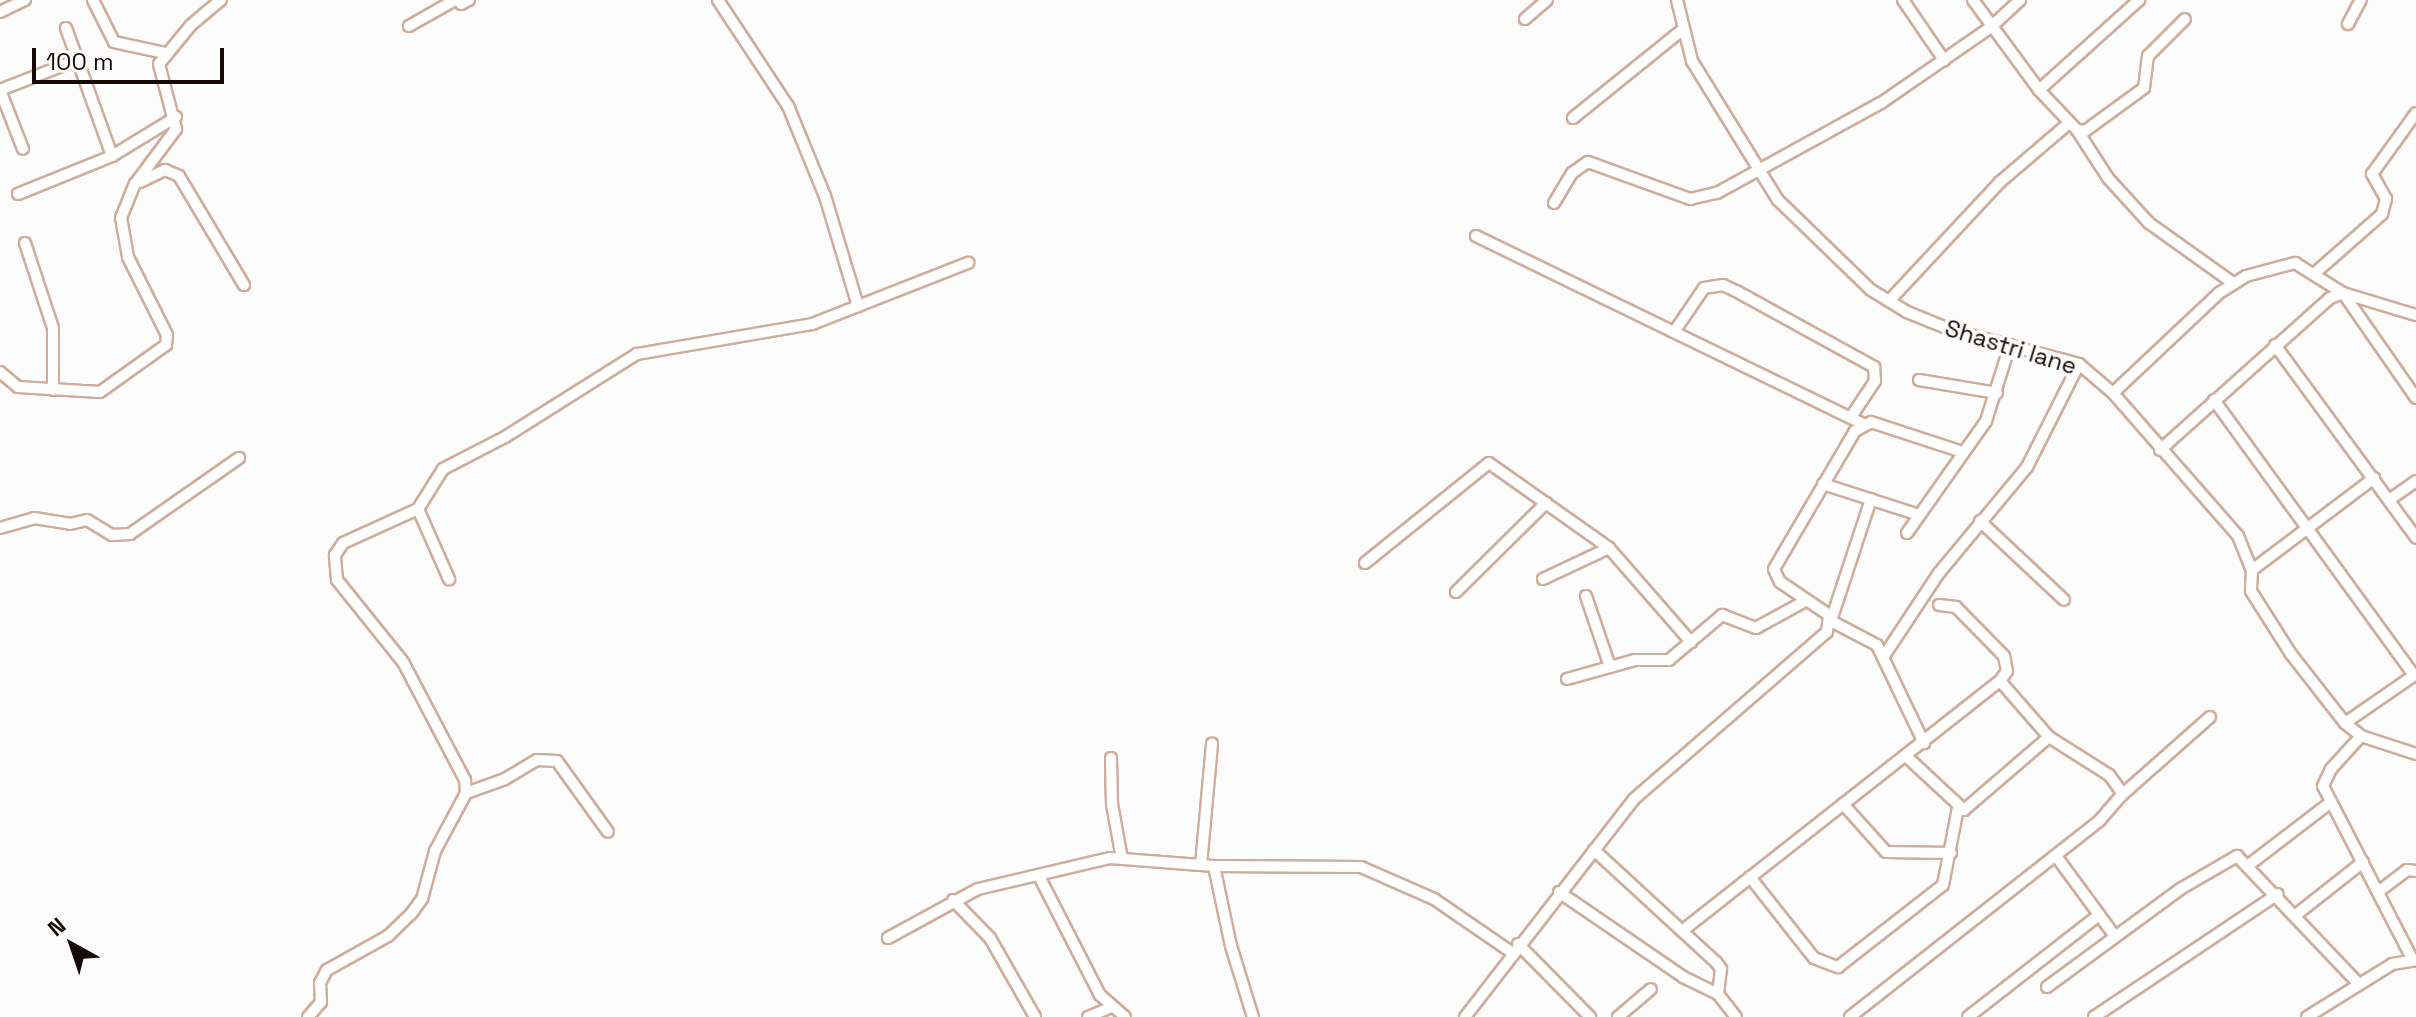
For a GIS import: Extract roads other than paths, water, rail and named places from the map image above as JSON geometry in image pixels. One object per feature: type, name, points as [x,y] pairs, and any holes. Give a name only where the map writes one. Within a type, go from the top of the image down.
[{"type":"street","points":[[0,12],[25,0]]},
{"type":"street","points":[[93,0],[114,42],[165,53]]},
{"type":"street","points":[[0,372],[18,387],[100,392],[166,345],[167,335],[121,235],[125,205],[135,184],[170,141],[176,117],[158,75],[165,53],[221,0]]},
{"type":"street","points":[[718,0],[788,106],[825,196],[858,306]]},
{"type":"street","points":[[1525,19],[1547,0]]},
{"type":"street","name":"Shastri lane","points":[[1677,0],[1692,61],[1754,169],[1789,211],[1871,290],[1889,301],[1949,329],[2079,364],[2113,393],[2238,536],[2252,570],[2251,591],[2291,654],[2345,723],[2361,736],[2416,754]]},
{"type":"street","points":[[1903,0],[1944,60]]},
{"type":"street","points":[[1973,0],[2039,90],[2073,127],[2108,178],[2149,223],[2233,283]]},
{"type":"street","points":[[1554,203],[1572,173],[1588,162],[1690,199],[1717,193],[1754,169],[1881,103],[1991,27],[2020,0]]},
{"type":"street","points":[[2039,90],[2139,0]]},
{"type":"street","points":[[2348,24],[2361,0]]},
{"type":"street","points":[[409,26],[462,1]]},
{"type":"street","points":[[2073,127],[2085,131],[2144,88],[2148,56],[2185,19]]},
{"type":"street","points":[[66,28],[112,156]]},
{"type":"street","points":[[1573,118],[1682,30]]},
{"type":"street","points":[[23,149],[0,90],[77,60]]},
{"type":"street","points":[[2315,273],[2382,214],[2386,199],[2372,174],[2416,113]]},
{"type":"street","points":[[18,194],[112,156],[176,117]]},
{"type":"street","points":[[1889,301],[2000,182],[2073,127]]},
{"type":"street","points":[[135,184],[165,170],[179,176],[244,285]]},
{"type":"street","points":[[1476,236],[1864,424],[1963,452]]},
{"type":"street","points":[[25,243],[53,328],[53,390]]},
{"type":"street","points":[[308,1017],[321,1002],[320,983],[327,970],[388,936],[416,907],[435,851],[466,793],[465,780],[403,662],[344,590],[332,568],[335,555],[356,533],[418,509],[443,469],[505,437],[637,354],[792,329],[968,263]]},
{"type":"street","points":[[2113,393],[2233,283],[2295,263],[2343,293],[2416,315]]},
{"type":"street","points":[[1674,332],[1704,288],[1723,285],[1736,291],[1874,367],[1875,381],[1851,417]]},
{"type":"street","points":[[2160,450],[2275,345],[2330,298],[2343,293]]},
{"type":"street","points":[[2343,293],[2416,398]]},
{"type":"street","points":[[1907,533],[1986,421],[2010,345]]},
{"type":"street","points":[[2275,345],[2416,538]]},
{"type":"street","points":[[1884,656],[1980,521],[2027,467],[2079,364]]},
{"type":"street","points":[[1919,380],[1997,393]]},
{"type":"street","points":[[2214,400],[2415,674],[2345,723]]},
{"type":"street","points":[[1864,424],[1823,484],[1774,569],[1780,582],[1831,621],[1862,633],[1884,656],[1924,743]]},
{"type":"street","points":[[0,528],[34,518],[70,524],[87,520],[112,535],[130,534],[239,458]]},
{"type":"street","points":[[1365,563],[1482,465],[1497,467],[1609,548],[1691,642]]},
{"type":"street","points":[[2252,570],[2374,478]]},
{"type":"street","points":[[2389,500],[2416,481]]},
{"type":"street","points":[[1823,484],[1919,515]]},
{"type":"street","points":[[1465,1017],[1514,948],[1634,799],[1818,640],[1831,621],[1871,499]]},
{"type":"street","points":[[1456,592],[1546,503]]},
{"type":"street","points":[[418,509],[449,579]]},
{"type":"street","points":[[1980,521],[2064,600]]},
{"type":"street","points":[[1543,579],[1609,548]]},
{"type":"street","points":[[1586,596],[1610,667]]},
{"type":"street","points":[[1567,679],[1645,659],[1669,660],[1722,615],[1756,628],[1807,600]]},
{"type":"street","points":[[1682,931],[2000,681],[2007,671],[2004,656],[1956,607],[1939,605]]},
{"type":"street","points":[[2000,681],[2049,737],[2109,775],[2123,794]]},
{"type":"street","points":[[1850,1017],[2056,856],[2210,717]]},
{"type":"street","points":[[2307,1017],[2392,964],[2414,960],[2331,802],[2325,782],[2331,769],[2361,736]]},
{"type":"street","points":[[1958,808],[1971,806],[2049,737]]},
{"type":"street","points":[[1201,865],[1201,825],[1212,743]]},
{"type":"street","points":[[1907,757],[1958,808]]},
{"type":"street","points":[[1111,758],[1112,804],[1122,859]]},
{"type":"street","points":[[466,793],[505,779],[537,760],[557,761],[608,832]]},
{"type":"street","points":[[2250,864],[2331,802]]},
{"type":"street","points":[[1843,804],[1886,852],[1951,853]]},
{"type":"street","points":[[1750,877],[1814,958],[1838,967],[1943,885],[1958,808]]},
{"type":"street","points":[[1594,850],[1721,969],[1718,994]]},
{"type":"street","points":[[2056,856],[2114,935]]},
{"type":"street","points":[[2047,987],[2114,935],[2228,858],[2237,856],[2250,864],[2359,984]]},
{"type":"street","points":[[888,938],[953,900],[1008,880],[1039,876],[1087,861],[1122,859],[1214,866],[1361,867],[1434,899],[1514,948],[1590,1017]]},
{"type":"street","points":[[2297,914],[2363,862]]},
{"type":"street","points":[[1214,866],[1231,946],[1253,1017]]},
{"type":"street","points":[[2378,892],[2407,870],[2416,871]]},
{"type":"street","points":[[1039,876],[1100,995],[1125,1017]]},
{"type":"street","points":[[1559,892],[1683,977],[1718,994],[1736,1017]]},
{"type":"street","points":[[2094,1017],[2278,894]]},
{"type":"street","points":[[953,900],[990,938],[1035,1017]]},
{"type":"street","points":[[1968,1017],[2099,915]]},
{"type":"street","points":[[1618,1017],[1651,989]]},
{"type":"street","points":[[1088,1017],[1111,1007]]}]
